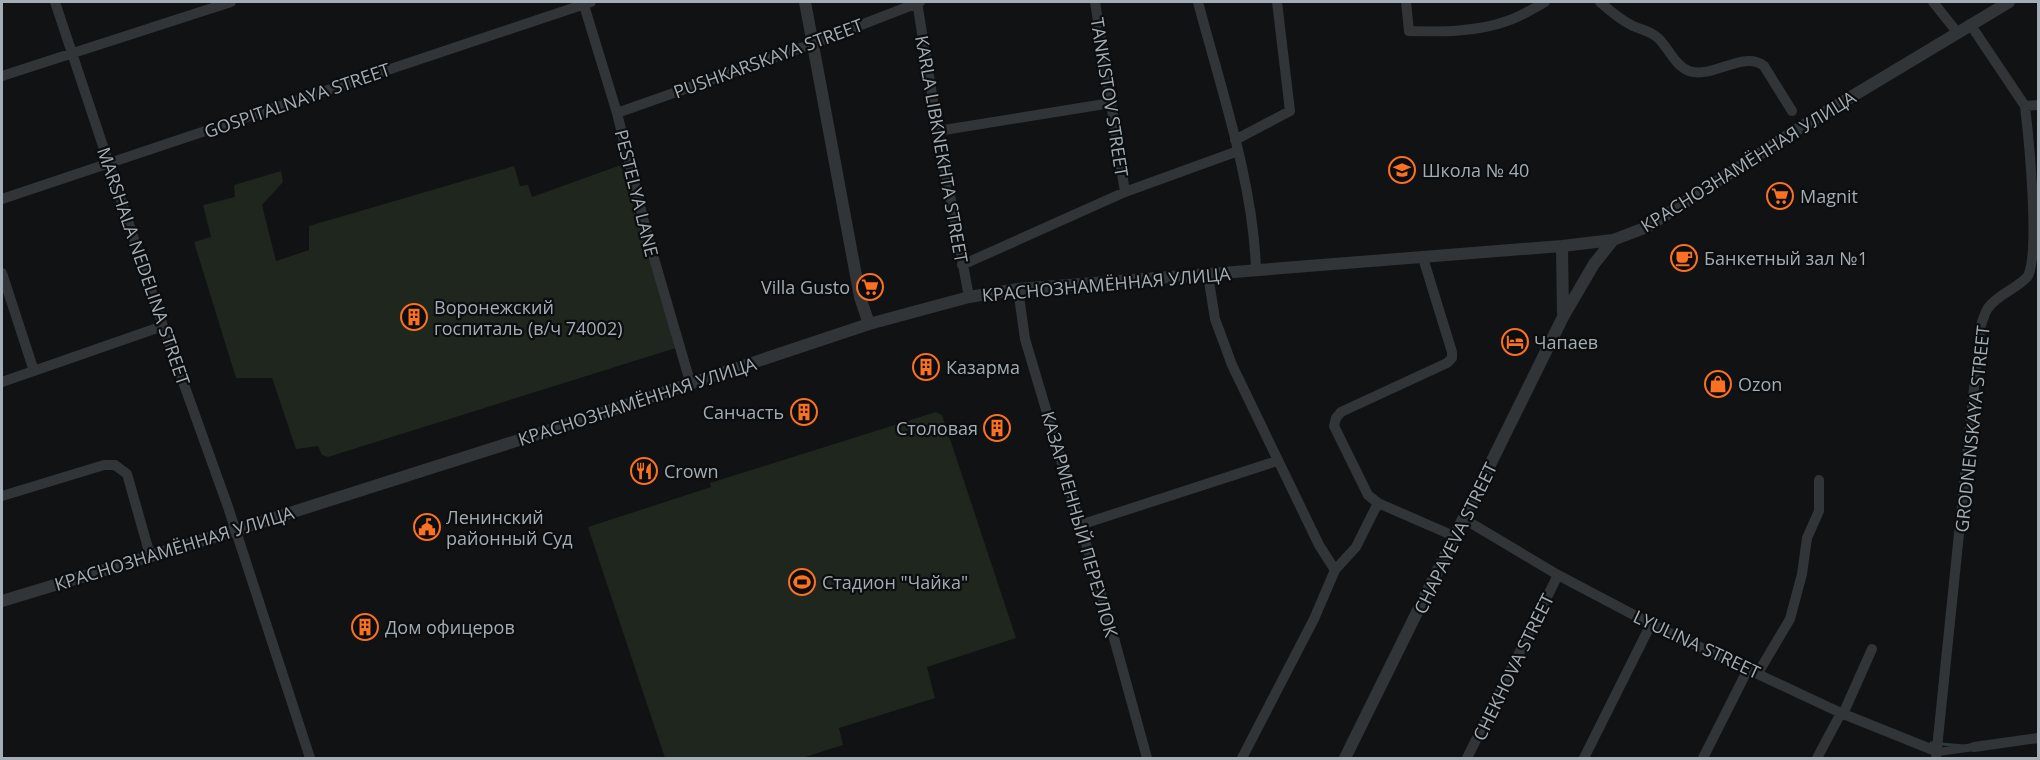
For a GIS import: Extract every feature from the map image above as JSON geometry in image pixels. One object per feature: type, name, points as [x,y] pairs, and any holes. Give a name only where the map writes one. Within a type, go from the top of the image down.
[{"type":"street","name":"MARSHALA NEDELINA STREET","points":[[55,2],[163,326],[236,530],[310,759]]},
{"type":"street","points":[[2,76],[231,2]]},
{"type":"street","name":"PESTELYA LANE","points":[[586,2],[648,238],[691,385]]},
{"type":"street","name":"GOSPITALNAYA STREET","points":[[2,199],[586,2]]},
{"type":"street","points":[[805,2],[860,297],[869,324]]},
{"type":"street","name":"PUSHKARSKAYA STREET","points":[[616,113],[812,44],[918,2]]},
{"type":"street","name":"KARLA LIBKNEKHTA STREET","points":[[918,2],[938,131],[969,297]]},
{"type":"street","name":"TANKISTOV STREET","points":[[1095,2],[1125,192]]},
{"type":"street","points":[[1198,2],[1236,146],[1254,239],[1256,271]]},
{"type":"street","points":[[962,265],[1125,192],[1236,146],[1290,111],[1277,2]]},
{"type":"street","points":[[1406,2],[1409,31],[1484,27],[1507,22],[1545,2]]},
{"type":"street","points":[[1600,2],[1617,16],[1656,36],[1669,49],[1678,64],[1688,71],[1709,72],[1745,61],[1757,61],[1764,66],[1792,111]]},
{"type":"street","points":[[1933,2],[1957,32]]},
{"type":"street","name":"КРАСНОЗНАМЁННАЯ УЛИЦА","points":[[2,601],[236,530],[691,385],[869,324],[969,297],[1018,289],[1424,258],[1613,240],[1647,227],[1801,127],[2009,2]]},
{"type":"street","points":[[1970,24],[2025,106],[2038,105]]},
{"type":"street","points":[[938,131],[1111,103]]},
{"type":"street","name":"GRODNENSKAYA STREET","points":[[1937,755],[1980,329],[1989,306],[2029,275],[2036,258],[2038,222],[2034,170],[2025,106]]},
{"type":"street","name":"CHAPAYEVA STREET","points":[[1346,759],[1563,317],[1591,268],[1613,240]]},
{"type":"street","points":[[1562,246],[1563,317]]},
{"type":"street","points":[[1424,258],[1452,358],[1447,363],[1341,412],[1334,426],[1368,495],[1378,503],[1456,537]]},
{"type":"street","points":[[2,273],[34,371]]},
{"type":"street","points":[[1208,275],[1215,319],[1232,365],[1277,461],[1319,544],[1335,570]]},
{"type":"street","name":"КАЗАРМЕННЫЙ ПЕРЕУЛОК","points":[[1018,289],[1025,339],[1147,759]]},
{"type":"street","points":[[2,382],[163,326]]},
{"type":"street","points":[[1080,525],[1277,461]]},
{"type":"street","points":[[2,496],[104,465],[115,465],[128,474],[150,555]]},
{"type":"street","points":[[1703,759],[1753,671],[1790,619],[1802,574],[1807,538],[1819,511],[1819,480]]},
{"type":"street","points":[[1242,759],[1314,619],[1335,570],[1356,547],[1378,503]]},
{"type":"street","name":"LYULINA STREET","points":[[1464,519],[1558,575],[1651,624],[1842,714],[1937,755]]},
{"type":"street","name":"CHEKHOVA STREET","points":[[1467,759],[1558,575]]},
{"type":"street","points":[[1584,759],[1651,624]]},
{"type":"street","points":[[1817,759],[1842,714],[1872,649]]},
{"type":"street","points":[[1937,755],[2038,738]]},
{"type":"shaded area","points":[[621,165],[676,348],[328,457],[322,455],[318,446],[296,449],[272,378],[236,378],[194,242],[211,237],[203,205],[235,197],[234,185],[281,171],[283,182],[262,205],[276,261],[309,250],[309,226],[514,166],[520,186],[528,185],[532,197]]},
{"type":"shaded area","name":"Стадион \"Чайка\"","points":[[936,412],[942,415],[1016,638],[927,667],[935,698],[839,728],[843,745],[802,758],[665,758],[588,527],[711,487],[710,483]]},
{"type":"waterway","points":[[1931,743],[1963,746]]},
{"type":"place","name":"Школа № 40","points":[[1402,170]]},
{"type":"place","name":"Magnit","points":[[1780,196]]},
{"type":"place","name":"Банкетный зал №1","points":[[1684,258]]},
{"type":"place","name":"Villa Gusto","points":[[870,287]]},
{"type":"place","name":"Воронежский госпиталь (в/ч 74002)","points":[[414,317]]},
{"type":"place","name":"Чапаев","points":[[1515,342]]},
{"type":"place","name":"Казарма","points":[[926,367]]},
{"type":"place","name":"Ozon","points":[[1718,384]]},
{"type":"place","name":"Санчасть","points":[[804,412]]},
{"type":"place","name":"Столовая","points":[[997,428]]},
{"type":"place","name":"Crown","points":[[644,471]]},
{"type":"place","name":"Ленинский районный Суд","points":[[427,527]]},
{"type":"place","name":"Стадион \"Чайка\"","points":[[802,582]]},
{"type":"place","name":"Дом офицеров","points":[[365,627]]}]
